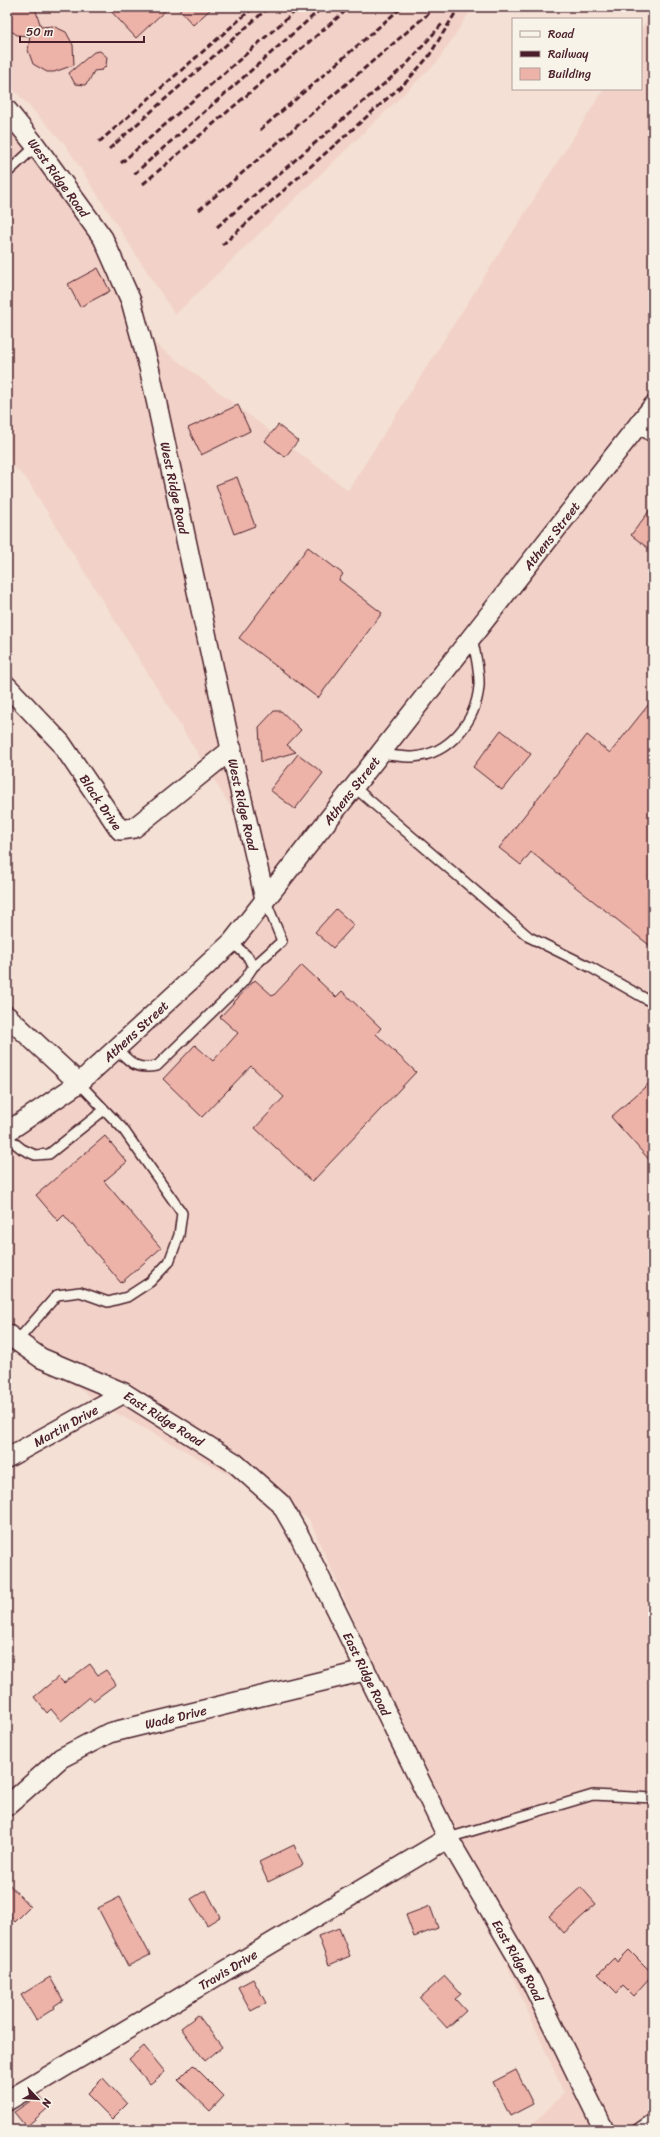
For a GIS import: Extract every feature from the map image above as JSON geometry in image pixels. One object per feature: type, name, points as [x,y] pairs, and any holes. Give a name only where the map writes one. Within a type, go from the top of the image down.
[{"type":"street","name":"West Ridge Road","points":[[7,110],[36,146],[104,238],[131,301],[149,368],[238,782],[266,899]]},
{"type":"street","name":"Athens Street","points":[[7,1132],[79,1083],[232,942],[653,406]]},
{"type":"street","name":"Black Drive","points":[[7,686],[61,743],[120,830],[134,828],[232,749]]},
{"type":"street","points":[[7,1016],[79,1083]]},
{"type":"street","name":"East Ridge Road","points":[[12,1338],[40,1358],[124,1393],[235,1463],[281,1504],[300,1537],[364,1671],[448,1838],[530,1979],[604,2130]]},
{"type":"street","name":"Martin Drive","points":[[7,1458],[124,1393]]},
{"type":"street","name":"Wade Drive","points":[[7,1806],[61,1758],[109,1733],[364,1671]]},
{"type":"street","name":"Travis Drive","points":[[7,2101],[448,1838]]},
{"type":"lane","points":[[7,173],[36,146]]},
{"type":"lane","points":[[637,427],[653,438]]},
{"type":"lane","points":[[379,754],[413,757],[425,755],[449,743],[468,722],[475,706],[479,686],[479,668],[472,636]]},
{"type":"lane","points":[[354,787],[528,936],[590,967],[653,1003]]},
{"type":"lane","points":[[116,1048],[132,1064],[144,1068],[157,1066],[242,982],[253,968],[282,942],[266,899]]},
{"type":"lane","points":[[232,942],[248,957],[253,968]]},
{"type":"lane","points":[[12,1338],[57,1295],[80,1292],[108,1302],[127,1297],[150,1282],[169,1262],[179,1235],[182,1213],[123,1129],[79,1083]]},
{"type":"lane","points":[[7,1136],[22,1149],[35,1155],[49,1154],[104,1110]]},
{"type":"lane","points":[[448,1838],[593,1795],[653,1798]]},
{"type":"lane","points":[[636,2130],[653,2118]]},
{"type":"shaded area","points":[[7,7],[473,7],[438,61],[175,315],[64,143],[7,83]]},
{"type":"shaded area","points":[[653,11],[653,2130],[527,2130],[564,2093],[309,1519],[107,1408],[7,1340],[7,1138],[285,894],[26,478],[7,461],[7,118],[117,261],[141,333],[348,490],[603,90],[642,90],[642,28]]},
{"type":"building","points":[[7,7],[35,8],[41,27],[53,26],[66,32],[73,45],[74,65],[54,72],[47,72],[33,64],[28,50],[30,36],[17,35],[7,28]]},
{"type":"building","points":[[107,7],[169,7],[136,38]]},
{"type":"building","points":[[177,7],[213,7],[193,25]]},
{"type":"building","points":[[100,51],[107,57],[106,66],[102,70],[94,71],[89,81],[85,85],[75,84],[69,73],[94,52]]},
{"type":"building","points":[[98,268],[110,291],[80,307],[68,284]]},
{"type":"building","points":[[238,405],[250,431],[201,455],[188,428]]},
{"type":"building","points":[[278,425],[298,441],[285,457],[265,441]]},
{"type":"building","points":[[237,477],[255,526],[234,534],[216,485]]},
{"type":"building","points":[[653,506],[653,552],[631,535]]},
{"type":"building","points":[[308,547],[343,574],[339,580],[382,613],[318,698],[239,638]]},
{"type":"building","points":[[653,699],[653,948],[531,852],[521,865],[499,848],[587,735],[610,753]]},
{"type":"building","points":[[274,711],[281,711],[301,730],[287,745],[296,752],[261,762],[259,727]]},
{"type":"building","points":[[501,730],[531,754],[502,790],[473,767]]},
{"type":"building","points":[[298,754],[323,773],[295,809],[270,790]]},
{"type":"building","points":[[336,909],[354,925],[333,948],[315,932]]},
{"type":"building","points":[[302,965],[336,997],[342,991],[381,1028],[376,1034],[416,1072],[312,1182],[255,1128],[284,1097],[251,1066],[202,1117],[163,1079],[195,1045],[213,1061],[238,1033],[220,1017],[255,980],[273,996]]},
{"type":"building","points":[[653,1080],[653,1164],[611,1117]]},
{"type":"building","points":[[105,1136],[127,1162],[104,1181],[161,1248],[121,1283],[64,1215],[58,1221],[36,1195]]},
{"type":"building","points":[[90,1664],[98,1675],[106,1670],[116,1684],[93,1701],[90,1697],[61,1721],[51,1709],[47,1713],[34,1697],[58,1677],[64,1683]]},
{"type":"building","points":[[294,1845],[303,1865],[268,1882],[259,1862]]},
{"type":"building","points":[[7,1882],[30,1907],[15,1922],[7,1913]]},
{"type":"building","points":[[581,1887],[596,1904],[564,1933],[549,1916]]},
{"type":"building","points":[[206,1890],[220,1917],[207,1925],[191,1899]]},
{"type":"building","points":[[120,1897],[150,1955],[128,1966],[98,1908]]},
{"type":"building","points":[[430,1906],[438,1928],[414,1937],[406,1915]]},
{"type":"building","points":[[339,1928],[350,1956],[329,1965],[318,1936]]},
{"type":"building","points":[[629,1950],[653,1974],[633,1996],[623,1986],[617,1993],[598,1974],[614,1958],[617,1962]]},
{"type":"building","points":[[445,1976],[461,1994],[455,1999],[466,2011],[447,2028],[420,1998]]},
{"type":"building","points":[[50,1977],[63,2000],[54,2006],[55,2008],[36,2020],[21,1995]]},
{"type":"building","points":[[253,1979],[266,2003],[251,2011],[238,1987]]},
{"type":"building","points":[[198,2015],[222,2047],[205,2061],[181,2028]]},
{"type":"building","points":[[144,2046],[165,2072],[150,2084],[129,2059]]},
{"type":"building","points":[[193,2065],[224,2096],[210,2111],[178,2080]]},
{"type":"building","points":[[516,2070],[533,2104],[510,2116],[493,2082]]},
{"type":"building","points":[[103,2078],[127,2104],[112,2119],[87,2094]]},
{"type":"building","points":[[38,2096],[48,2108],[26,2127],[14,2112]]},
{"type":"railway","points":[[99,142],[254,7]]},
{"type":"railway","points":[[109,149],[269,7]]},
{"type":"railway","points":[[121,163],[300,7]]},
{"type":"railway","points":[[134,174],[323,7]]},
{"type":"railway","points":[[143,184],[350,7]]},
{"type":"railway","points":[[260,130],[402,7]]},
{"type":"railway","points":[[199,210],[436,7]]},
{"type":"railway","points":[[222,245],[407,81],[429,56],[459,7]]},
{"type":"railway","points":[[217,227],[406,65],[442,24]]}]
